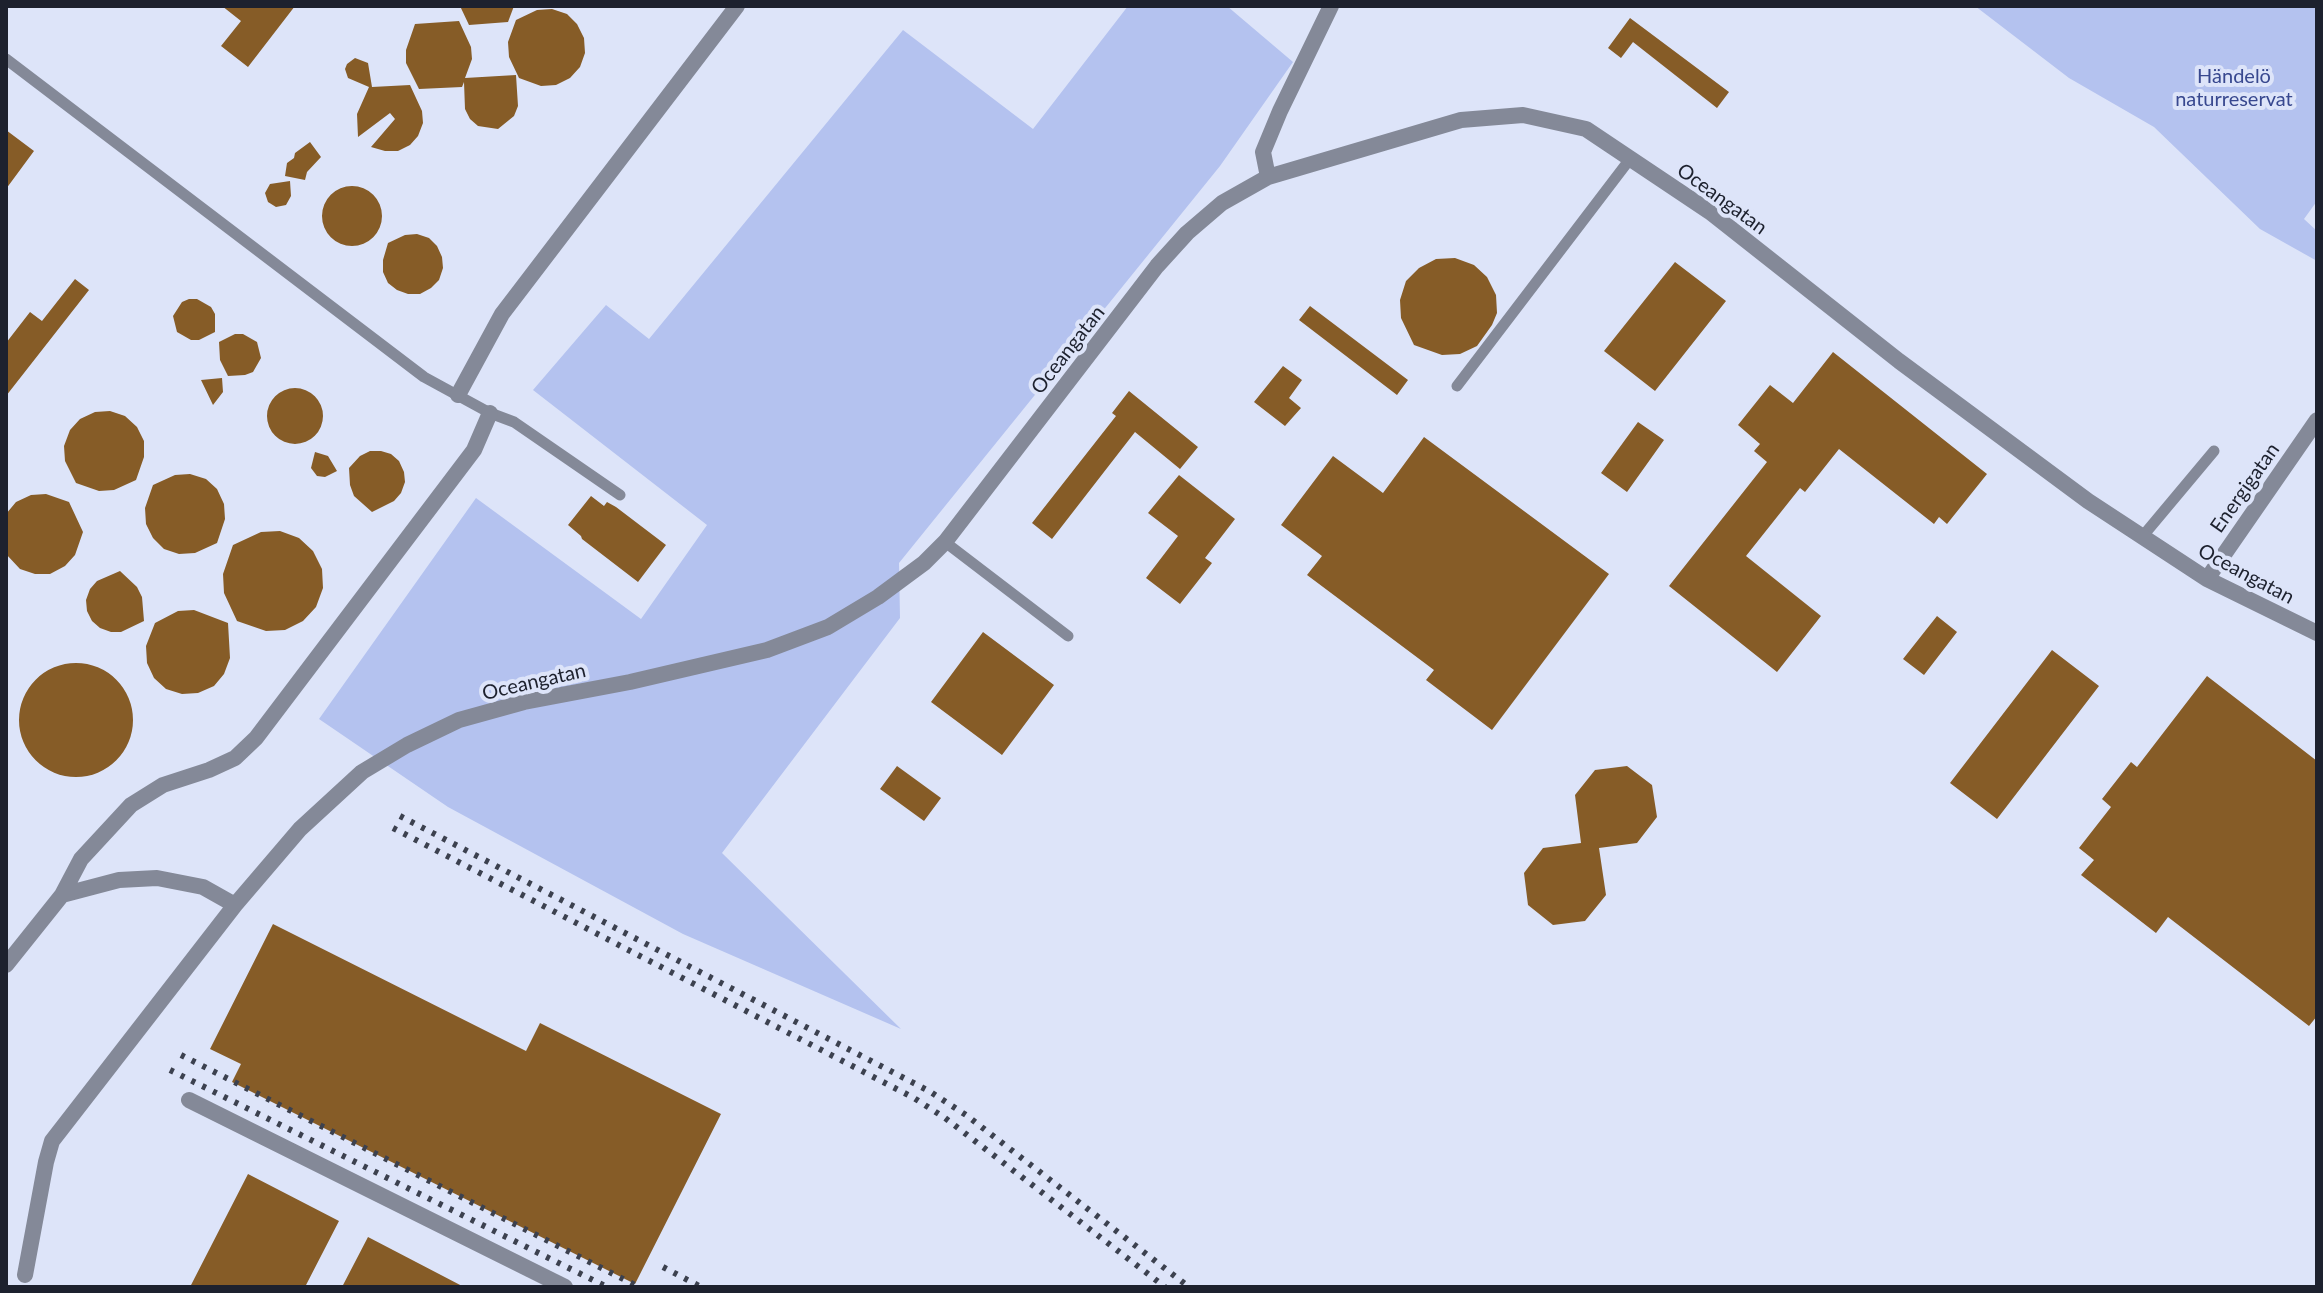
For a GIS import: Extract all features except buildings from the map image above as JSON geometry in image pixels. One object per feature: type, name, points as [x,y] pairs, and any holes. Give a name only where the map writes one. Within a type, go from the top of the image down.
[{"type":"street","points":[[458,395],[502,314],[737,6]]},
{"type":"street","points":[[1268,177],[1263,152],[1331,6]]},
{"type":"street","name":"Oceangatan","points":[[25,1275],[52,1141],[235,905],[311,820],[362,772],[407,745],[459,720],[524,702],[630,682],[767,650],[828,627],[878,597],[924,563],[945,542],[1157,266],[1187,233],[1222,203],[1268,177],[1461,120],[1523,115],[1586,129],[1710,212],[1899,361],[2088,501],[2207,579],[2317,633]]},
{"type":"street","points":[[6,965],[62,895],[81,859],[131,805],[163,785],[235,758],[256,738],[474,450],[490,413]]},
{"type":"street","name":"Energigatan","points":[[2207,579],[2317,420]]},
{"type":"street","points":[[62,895],[119,880],[157,878],[203,887],[235,905]]},
{"type":"street","points":[[189,1100],[565,1287]]},
{"type":"lane","points":[[6,59],[424,377],[490,413],[514,422],[620,495]]},
{"type":"lane","points":[[1457,386],[1630,159]]},
{"type":"lane","points":[[2142,537],[2214,451]]},
{"type":"lane","points":[[945,542],[1068,636]]},
{"type":"green space","points":[[1128,6],[1227,6],[1293,62],[1220,166],[899,563],[900,618],[722,853],[901,1029],[683,934],[448,807],[319,719],[476,498],[641,619],[707,525],[533,390],[606,305],[649,339],[903,30],[1033,129]]},
{"type":"green space","name":"Händelö naturreservat","points":[[1975,6],[2317,6],[2317,201],[2304,219],[2317,231],[2317,261],[2260,229],[2154,127],[2069,78]]},
{"type":"railway","points":[[400,816],[929,1091],[966,1115],[1189,1287]]},
{"type":"railway","points":[[393,828],[914,1098],[945,1118],[1165,1287]]},
{"type":"railway","points":[[181,1055],[639,1287]]},
{"type":"railway","points":[[170,1070],[607,1287]]},
{"type":"railway","points":[[663,1267],[701,1287]]}]
